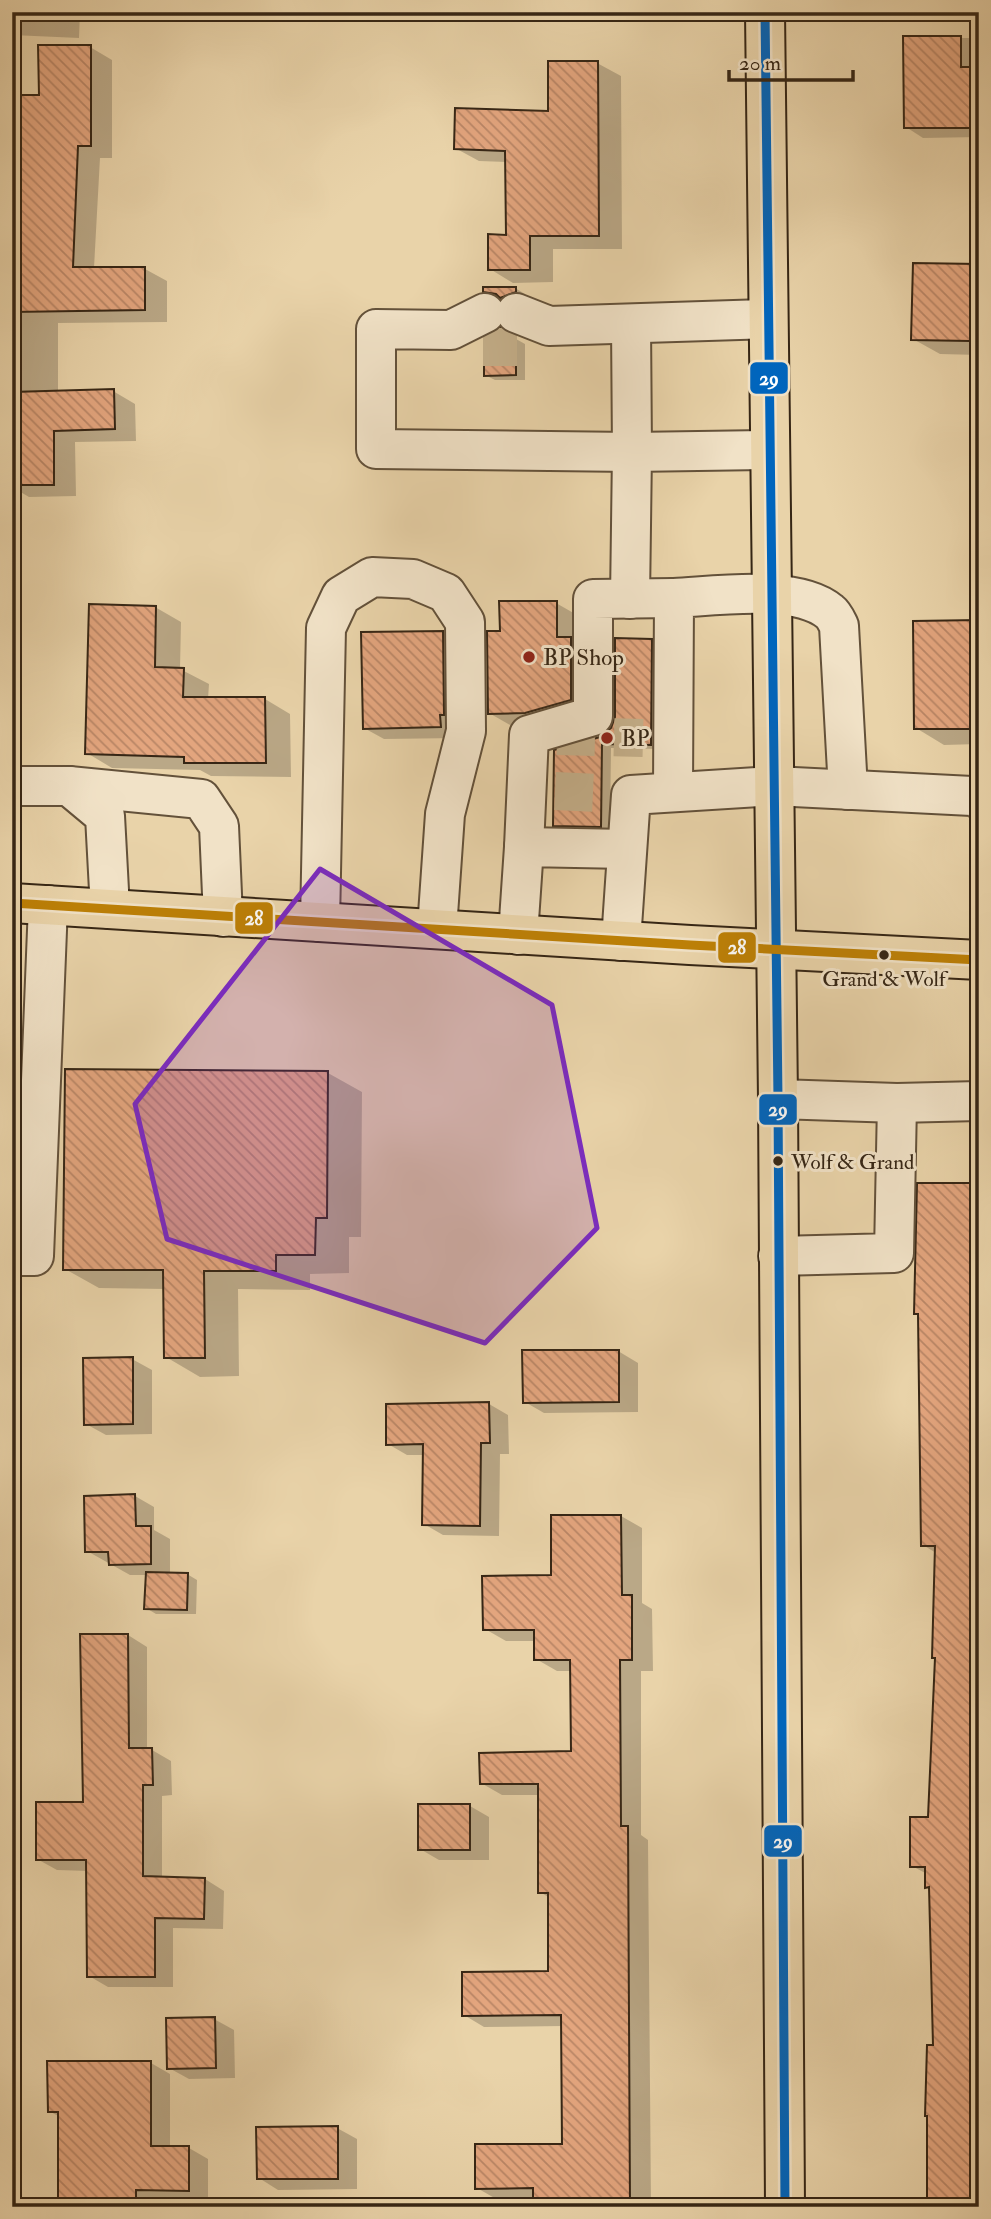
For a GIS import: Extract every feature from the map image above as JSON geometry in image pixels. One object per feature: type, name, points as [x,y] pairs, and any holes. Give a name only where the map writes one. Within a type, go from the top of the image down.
[{"type":"main road","points":[[765,12],[778,1099],[785,2207]]},
{"type":"main road","points":[[30,904],[518,935],[979,960]]},
{"type":"lane","points":[[768,319],[500,329],[376,329],[376,449],[632,452],[770,450]]},
{"type":"lane","points":[[630,599],[631,324]]},
{"type":"lane","points":[[320,922],[326,628],[341,596],[372,577],[413,579],[446,593],[464,622],[466,731],[445,814],[437,929]]},
{"type":"lane","points":[[518,935],[524,847],[541,791],[543,736],[593,716],[593,599],[772,594],[808,601],[831,613],[839,626],[848,790]]},
{"type":"lane","points":[[673,791],[657,739],[674,598]]},
{"type":"lane","points":[[12,786],[69,786],[201,799],[219,826],[223,917]]},
{"type":"lane","points":[[69,786],[105,816],[110,909]]},
{"type":"lane","points":[[621,941],[627,849],[616,794],[774,786],[972,796],[979,799]]},
{"type":"lane","points":[[524,847],[627,849]]},
{"type":"lane","points":[[12,1256],[34,1256],[30,904]]},
{"type":"lane","points":[[778,1099],[897,1103],[979,1101]]},
{"type":"lane","points":[[778,1256],[894,1253],[897,1103]]},
{"type":"highlighted area","points":[[320,869],[552,1005],[597,1228],[485,1343],[167,1239],[135,1104]]},
{"type":"building","points":[[903,36],[961,36],[961,67],[979,67],[979,128],[904,128]]},
{"type":"building","points":[[38,45],[91,45],[91,146],[78,146],[73,267],[145,267],[145,310],[12,312],[12,95],[39,95]]},
{"type":"building","points":[[548,61],[598,61],[599,236],[530,236],[530,270],[488,270],[488,234],[506,235],[505,151],[454,149],[455,108],[548,111]]},
{"type":"building","points":[[913,263],[979,264],[979,318],[970,318],[970,341],[911,340]]},
{"type":"building","points":[[483,287],[516,287],[516,292],[500,298],[496,294],[483,292]]},
{"type":"building","points":[[500,328],[516,336],[516,375],[484,376],[484,338]]},
{"type":"building","points":[[114,389],[115,429],[54,431],[54,485],[12,485],[12,392]]},
{"type":"building","name":"BP Shop","points":[[499,601],[557,601],[557,637],[571,637],[571,700],[525,713],[488,714],[487,631],[500,631]]},
{"type":"building","points":[[89,604],[156,606],[155,667],[184,668],[183,697],[265,697],[266,763],[184,763],[184,757],[85,754]]},
{"type":"building","points":[[979,620],[979,729],[914,729],[913,621]]},
{"type":"building","points":[[443,631],[444,715],[440,715],[441,727],[363,729],[361,632]]},
{"type":"building","name":"BP","points":[[615,638],[652,639],[651,745],[602,744],[601,827],[553,826],[554,750],[600,737],[611,728],[615,717]]},
{"type":"building","points":[[65,1069],[328,1071],[327,1218],[316,1218],[315,1255],[276,1255],[276,1271],[204,1271],[205,1358],[164,1358],[163,1270],[63,1270]]},
{"type":"building","points":[[917,1183],[979,1183],[979,1315],[971,1315],[971,1480],[979,1480],[979,1775],[973,1774],[979,2046],[979,2205],[927,2205],[927,2045],[933,2045],[929,1887],[925,1888],[925,1867],[910,1867],[910,1817],[928,1817],[935,1658],[932,1658],[935,1546],[921,1546],[918,1314],[914,1314]]},
{"type":"building","points":[[522,1350],[619,1350],[619,1402],[523,1403]]},
{"type":"building","points":[[133,1357],[133,1424],[84,1425],[83,1358]]},
{"type":"building","points":[[489,1402],[490,1443],[481,1443],[480,1526],[422,1525],[423,1444],[386,1445],[386,1404]]},
{"type":"building","points":[[135,1494],[136,1526],[151,1526],[151,1564],[109,1565],[108,1552],[85,1552],[84,1496]]},
{"type":"building","points":[[551,1515],[621,1515],[622,1595],[632,1595],[632,1660],[620,1660],[621,1826],[628,1826],[630,2207],[533,2206],[533,2188],[475,2189],[475,2144],[562,2144],[561,2015],[462,2016],[462,1972],[548,1971],[548,1893],[538,1893],[538,1784],[480,1784],[479,1753],[571,1751],[570,1660],[534,1660],[534,1630],[483,1630],[482,1576],[551,1575]]},
{"type":"building","points":[[146,1572],[188,1573],[187,1610],[144,1609]]},
{"type":"building","points":[[80,1634],[128,1634],[129,1748],[152,1748],[153,1785],[143,1785],[143,1876],[205,1878],[204,1919],[155,1918],[155,1977],[87,1977],[86,1860],[36,1860],[36,1802],[83,1802]]},
{"type":"building","points":[[418,1804],[470,1804],[470,1850],[418,1850]]},
{"type":"building","points":[[215,2017],[216,2068],[167,2069],[166,2018]]},
{"type":"building","points":[[47,2061],[151,2061],[151,2146],[189,2146],[189,2191],[136,2190],[136,2207],[58,2207],[58,2112],[48,2112]]},
{"type":"building","points":[[338,2126],[338,2179],[257,2179],[256,2127]]},
{"type":"tunnel","points":[[483,347],[517,347]]},
{"type":"tunnel","points":[[557,736],[643,738]]},
{"type":"tunnel","points":[[555,791],[601,793]]},
{"type":"transit line","name":"29","points":[[765,12],[778,1099],[785,2207]]},
{"type":"transit line","name":"28","points":[[12,903],[979,960]]},
{"type":"place","name":"BP Shop","points":[[529,657]]},
{"type":"place","name":"BP","points":[[607,738]]},
{"type":"place","name":"Grand & Wolf","points":[[884,955]]},
{"type":"place","name":"Wolf & Grand","points":[[778,1161]]}]
